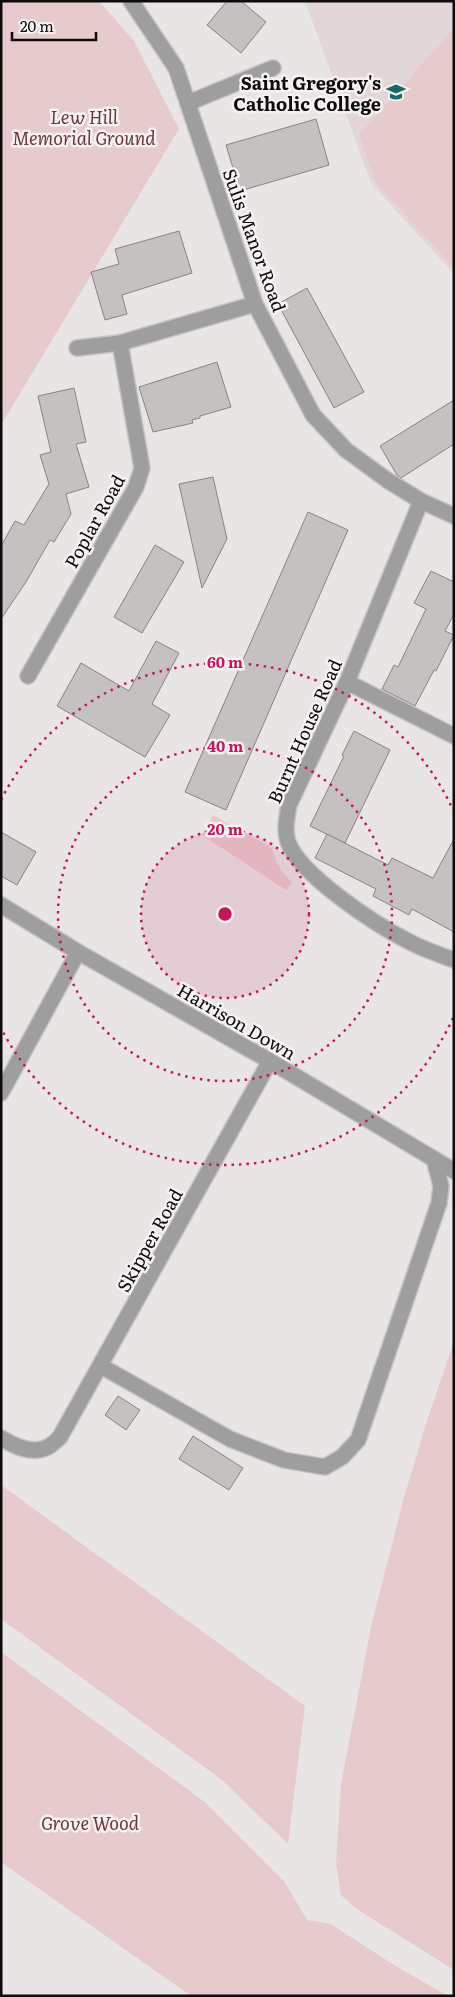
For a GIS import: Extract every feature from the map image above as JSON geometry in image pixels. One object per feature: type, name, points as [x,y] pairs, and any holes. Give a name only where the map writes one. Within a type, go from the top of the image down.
[{"type":"street","name":"Sulis Manor Road","points":[[131,1],[176,68],[255,304],[314,415],[346,450],[387,480],[421,501],[454,516]]},
{"type":"street","points":[[188,103],[273,68]]},
{"type":"street","points":[[77,348],[120,343],[255,304]]},
{"type":"street","name":"Poplar Road","points":[[28,676],[136,487],[142,468],[120,343]]},
{"type":"street","name":"Burnt House Road","points":[[421,501],[347,682],[289,805],[285,826],[288,843],[312,874],[364,915],[408,941],[454,960]]},
{"type":"street","points":[[347,682],[454,736]]},
{"type":"street","name":"Harrison Down","points":[[1,905],[78,952],[270,1061],[454,1171]]},
{"type":"street","points":[[1,1093],[78,952]]},
{"type":"street","name":"Skipper Road","points":[[1,1438],[13,1445],[30,1450],[47,1448],[60,1436],[101,1366],[270,1061]]},
{"type":"street","points":[[101,1366],[230,1439],[284,1460],[325,1467],[342,1457],[358,1440],[439,1203],[441,1186],[434,1159]]},
{"type":"shaded area","name":"Saint Gregory's Catholic College","points":[[305,1],[454,1],[454,274],[371,183]]},
{"type":"green space","name":"Lew Hill Memorial Ground","points":[[1,1],[99,1],[134,41],[179,129],[1,425]]},
{"type":"green space","points":[[454,28],[454,268],[375,182],[359,135]]},
{"type":"green space","points":[[213,815],[272,848],[279,866],[292,882],[286,890],[202,835]]},
{"type":"green space","points":[[454,1341],[454,1970],[355,1908],[341,1895],[336,1864],[341,1784],[371,1627],[403,1501]]},
{"type":"green space","points":[[1,1485],[305,1706],[288,1844],[222,1780],[1,1619]]},
{"type":"green space","name":"Grove Wood","points":[[1,1652],[206,1803],[284,1881],[307,1920],[331,1924],[394,1965],[448,1996],[191,1996],[1,1862]]},
{"type":"building","points":[[227,1],[241,1],[266,22],[241,53],[207,25]]},
{"type":"building","points":[[316,119],[329,165],[240,191],[226,145]]},
{"type":"building","points":[[179,231],[192,273],[122,295],[127,314],[105,320],[91,272],[119,264],[115,249]]},
{"type":"building","points":[[307,288],[364,392],[334,408],[278,304]]},
{"type":"building","points":[[217,362],[231,407],[200,416],[200,418],[192,420],[193,423],[153,432],[139,387]]},
{"type":"building","points":[[74,388],[86,442],[76,444],[89,487],[66,494],[71,514],[54,542],[50,540],[26,582],[1,619],[1,546],[15,521],[24,525],[49,484],[40,455],[51,452],[38,396]]},
{"type":"building","points":[[454,400],[454,444],[401,478],[397,475],[380,446]]},
{"type":"building","points":[[213,477],[227,539],[202,588],[179,484]]},
{"type":"building","points":[[308,512],[348,530],[226,810],[185,792]]},
{"type":"building","points":[[155,545],[184,562],[142,633],[114,617]]},
{"type":"building","points":[[431,571],[454,582],[454,614],[445,631],[454,635],[436,671],[434,670],[415,706],[382,689],[394,665],[398,667],[426,609],[414,603]]},
{"type":"building","points":[[156,641],[179,653],[152,704],[170,715],[145,757],[57,706],[81,663],[129,691]]},
{"type":"building","points":[[354,731],[390,750],[345,843],[310,826]]},
{"type":"building","points":[[1,832],[36,852],[17,885],[1,876]]},
{"type":"building","points":[[327,834],[388,865],[392,858],[433,878],[454,839],[454,932],[412,909],[409,915],[373,896],[376,889],[315,858]]},
{"type":"building","points":[[118,1396],[140,1410],[126,1430],[105,1415]]},
{"type":"building","points":[[193,1436],[243,1468],[229,1490],[179,1459]]},
{"type":"place","name":"Saint Gregory's Catholic College","points":[[396,92]]}]
